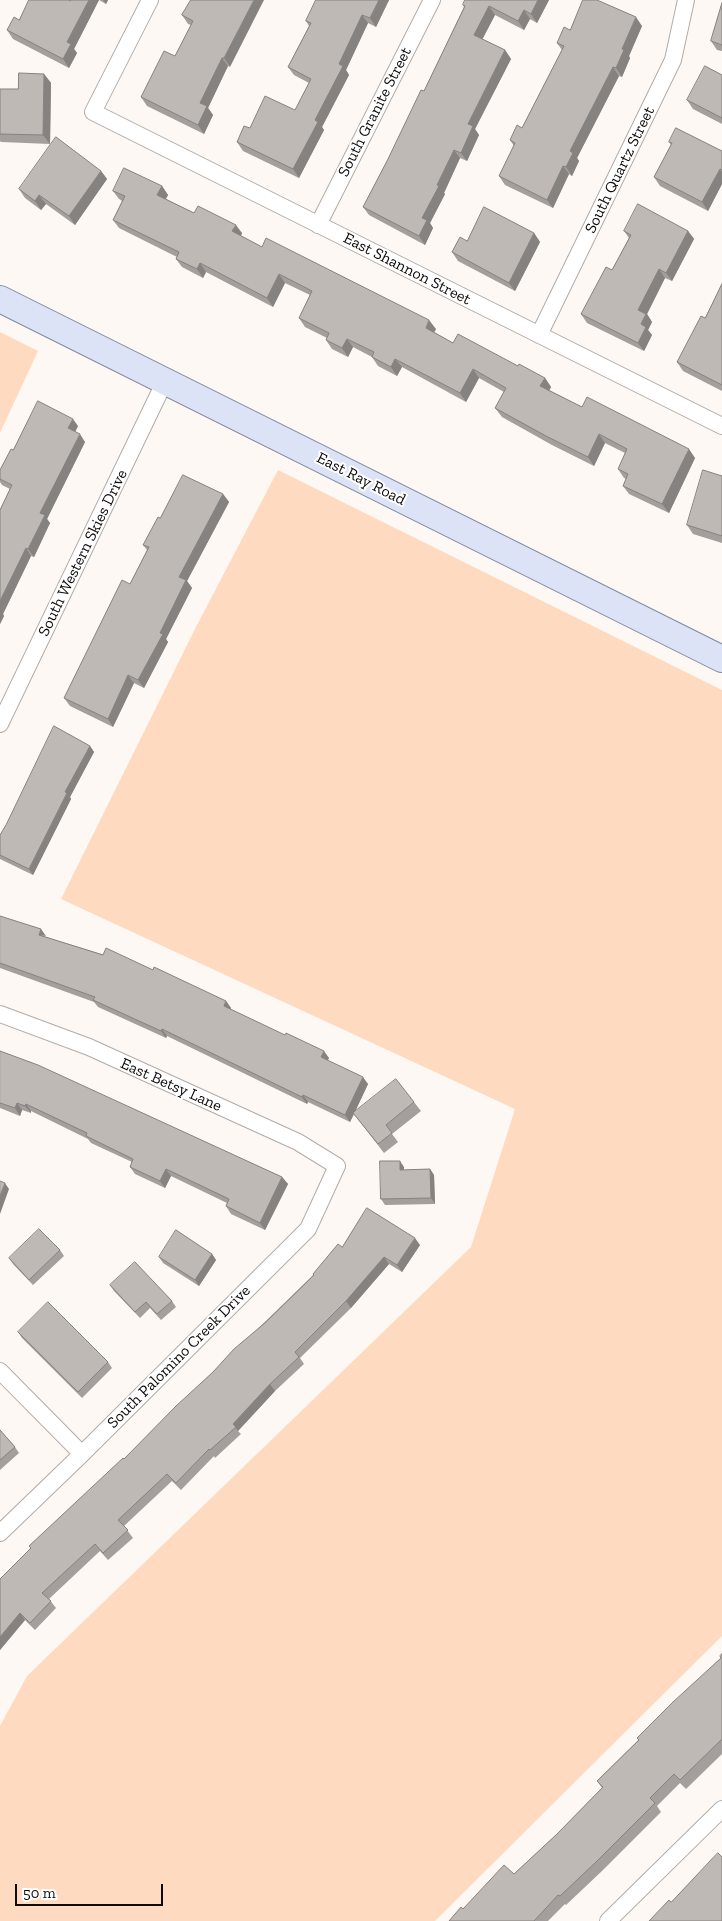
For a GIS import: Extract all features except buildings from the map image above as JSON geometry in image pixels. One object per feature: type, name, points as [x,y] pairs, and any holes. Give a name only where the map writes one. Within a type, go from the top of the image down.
[{"type":"main road","name":"East Ray Road","points":[[0,299],[722,659]]},
{"type":"street","name":"East Shannon Street","points":[[150,0],[93,112],[722,426]]},
{"type":"street","name":"South Granite Street","points":[[318,225],[432,0]]},
{"type":"street","name":"South Quartz Street","points":[[539,335],[673,60],[686,0]]},
{"type":"street","name":"South Western Skies Drive","points":[[0,724],[165,381]]},
{"type":"street","name":"East Betsy Lane","points":[[0,1014],[89,1047],[298,1142],[337,1166]]},
{"type":"street","name":"South Palomino Creek Drive","points":[[0,1533],[308,1229],[337,1166]]},
{"type":"street","points":[[0,1371],[82,1454]]},
{"type":"street","points":[[608,1921],[722,1809]]},
{"type":"shaded area","points":[[0,332],[38,351],[0,433]]},
{"type":"shaded area","points":[[278,470],[722,690],[722,1636],[435,1921],[0,1921],[0,1726],[27,1676],[471,1247],[515,1109],[61,899],[196,627]]}]
